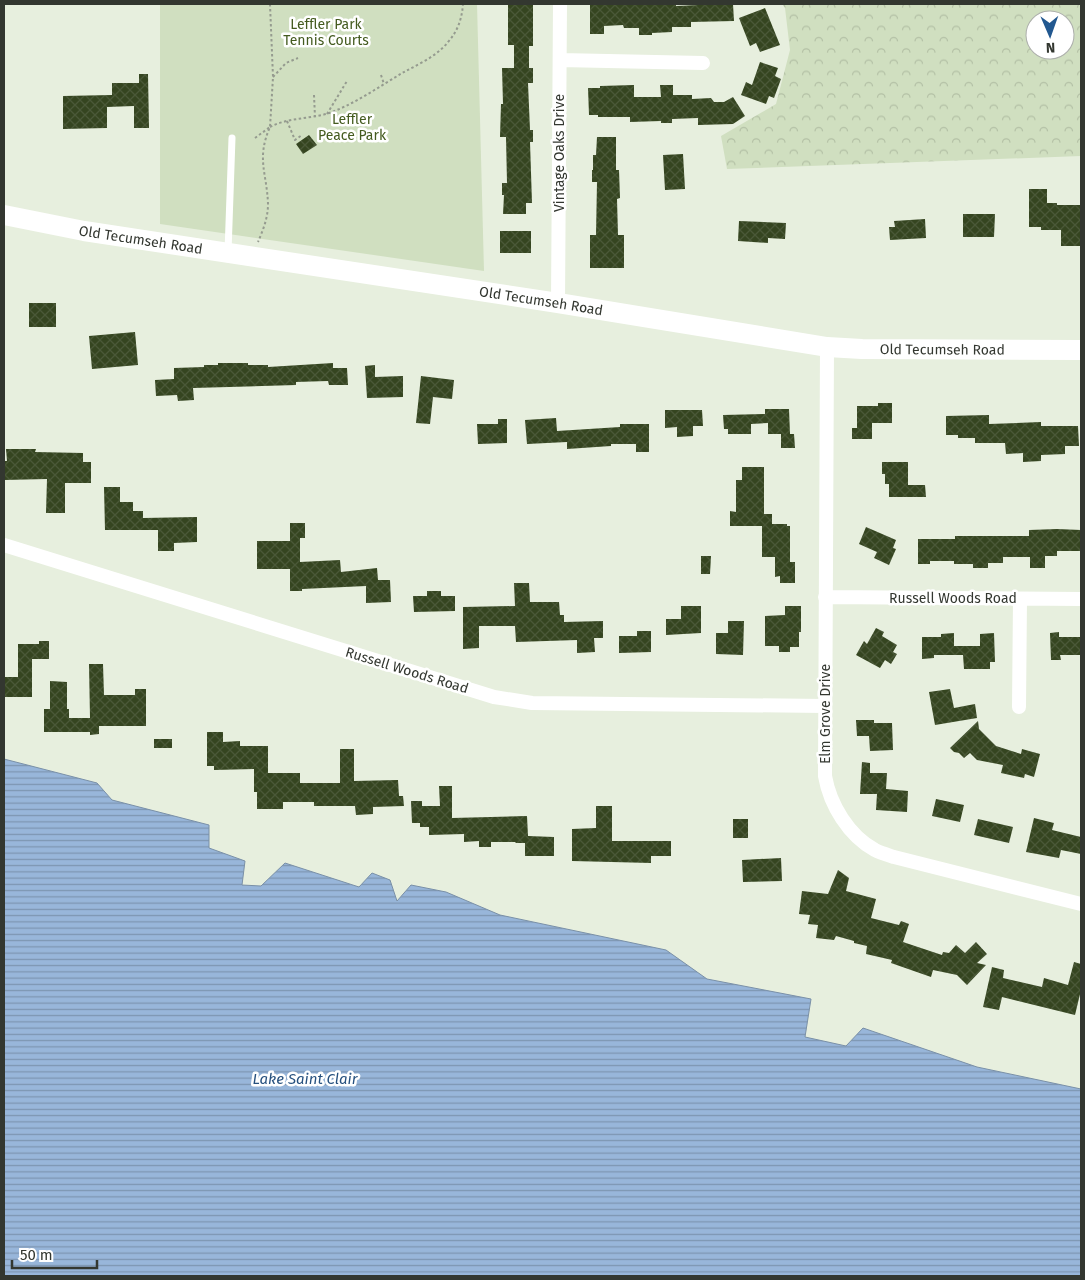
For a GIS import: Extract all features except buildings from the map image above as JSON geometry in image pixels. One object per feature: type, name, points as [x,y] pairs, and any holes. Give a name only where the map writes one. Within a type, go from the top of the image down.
[{"type":"main road","name":"Old Tecumseh Road","points":[[4,215],[84,230],[558,303],[827,348],[862,350],[1081,350]]},
{"type":"street","name":"Vintage Oaks Drive","points":[[558,303],[560,4]]},
{"type":"street","points":[[560,60],[703,62]]},
{"type":"street","name":"Elm Grove Drive","points":[[827,348],[825,776],[828,791],[834,805],[845,822],[860,839],[874,850],[894,857],[1081,904]]},
{"type":"street","name":"Russell Woods Road","points":[[4,545],[478,692],[512,700],[532,703],[825,706]]},
{"type":"street","name":"Russell Woods Road","points":[[825,597],[1081,599]]},
{"type":"street","points":[[1019,706],[1020,599]]},
{"type":"lane","points":[[228,252],[232,138]]},
{"type":"path","points":[[253,256],[266,221],[268,206],[263,150],[264,141],[270,127],[272,77],[270,4]]},
{"type":"path","points":[[255,138],[280,122],[327,114],[384,84],[436,53],[448,43],[460,22],[463,4]]},
{"type":"path","points":[[272,77],[286,63],[298,58]]},
{"type":"path","points":[[381,74],[384,84]]},
{"type":"path","points":[[327,114],[347,81]]},
{"type":"path","points":[[314,95],[315,117]]},
{"type":"path","points":[[288,121],[296,140],[302,135]]},
{"type":"green space","name":"Leffler Peace Park","points":[[160,4],[477,4],[484,271],[160,224]]},
{"type":"green space","points":[[782,4],[1081,4],[1081,156],[727,169],[721,136],[776,104],[790,50],[785,8]]},
{"type":"water","name":"Lake Saint Clair","points":[[4,759],[97,783],[112,800],[209,825],[209,848],[245,861],[242,885],[261,886],[285,863],[359,887],[372,873],[390,880],[397,901],[411,885],[446,892],[500,915],[666,950],[707,979],[811,999],[805,1037],[846,1046],[863,1028],[977,1067],[1081,1089],[1081,1276],[4,1276]]},
{"type":"park label","name":"Leffler Park Tennis Courts","points":[[326,32]]}]
